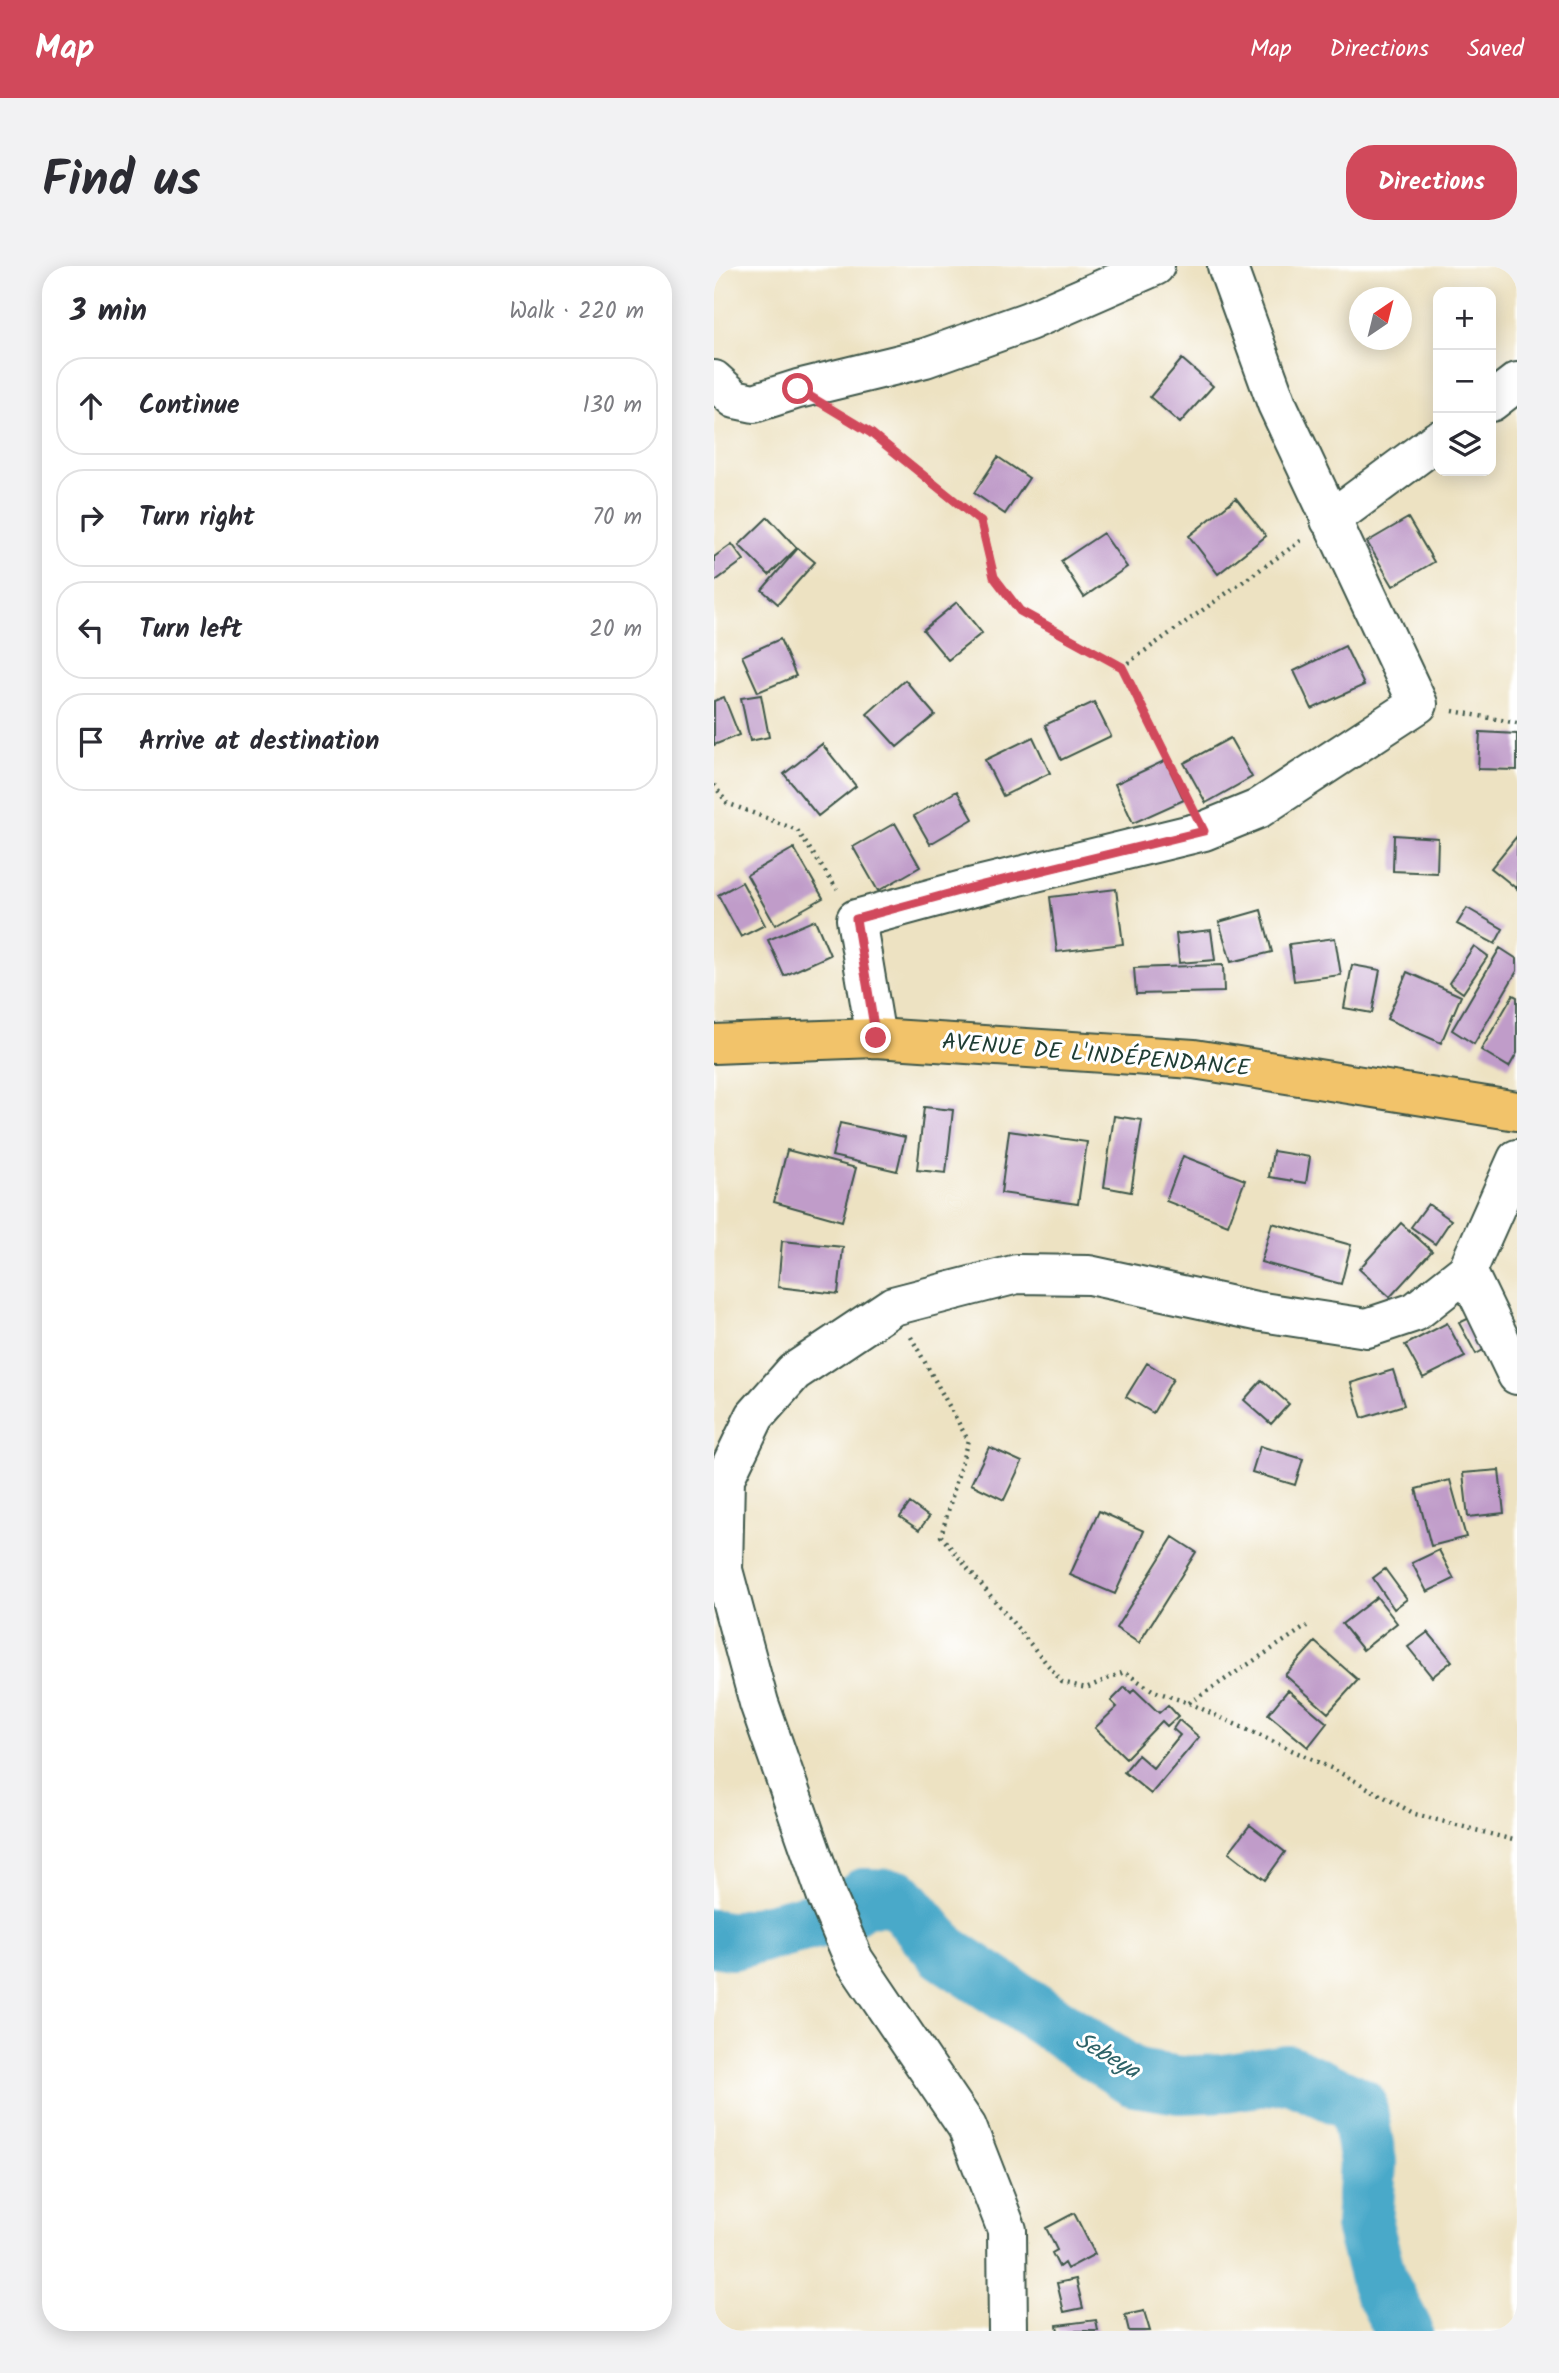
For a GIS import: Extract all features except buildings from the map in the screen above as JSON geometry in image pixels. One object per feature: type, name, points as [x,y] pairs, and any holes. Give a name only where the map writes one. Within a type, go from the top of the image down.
[{"type":"highway","name":"AVENUE DE L'INDÉPENDANCE","points":[[714,1044],[876,1038],[1194,1059],[1517,1111]]},
{"type":"street","points":[[714,380],[735,399],[754,403],[798,389],[925,358],[1030,321],[1155,266]]},
{"type":"street","points":[[876,1038],[856,919],[970,888],[1204,831],[1258,809],[1418,704],[1277,404],[1227,266]]},
{"type":"street","points":[[1496,398],[1517,382]]},
{"type":"street","points":[[1330,520],[1433,444]]},
{"type":"street","points":[[1008,2331],[1007,2230],[967,2127],[854,1960],[827,1897],[759,1703],[723,1570],[725,1478],[755,1416],[794,1372],[893,1306],[1017,1274],[1089,1275],[1256,1311],[1367,1328],[1415,1312],[1467,1271],[1517,1159]]},
{"type":"street","points":[[1467,1271],[1517,1375]]},
{"type":"path","points":[[798,389],[871,433],[981,522],[994,577],[1020,611],[1122,667],[1204,831]]},
{"type":"path","points":[[1122,667],[1330,520]]},
{"type":"path","points":[[1418,704],[1517,723]]},
{"type":"path","points":[[714,785],[727,803],[797,830],[856,919]]},
{"type":"path","points":[[893,1306],[968,1440],[941,1536],[1062,1682],[1086,1688],[1124,1672],[1154,1691],[1189,1703],[1335,1770],[1415,1814],[1517,1840]]},
{"type":"path","points":[[1189,1703],[1307,1626]]},
{"type":"waterway","name":"Sebeya","points":[[714,1938],[733,1941],[840,1914],[864,1897],[898,1898],[944,1952],[1135,2078],[1180,2085],[1225,2083],[1288,2073],[1358,2105],[1368,2162],[1364,2225],[1379,2282],[1404,2331]]},
{"type":"route","points":[[798,389],[871,433],[981,522],[994,577],[1020,611],[1122,667],[1204,831],[970,888],[856,919],[876,1038]]}]
